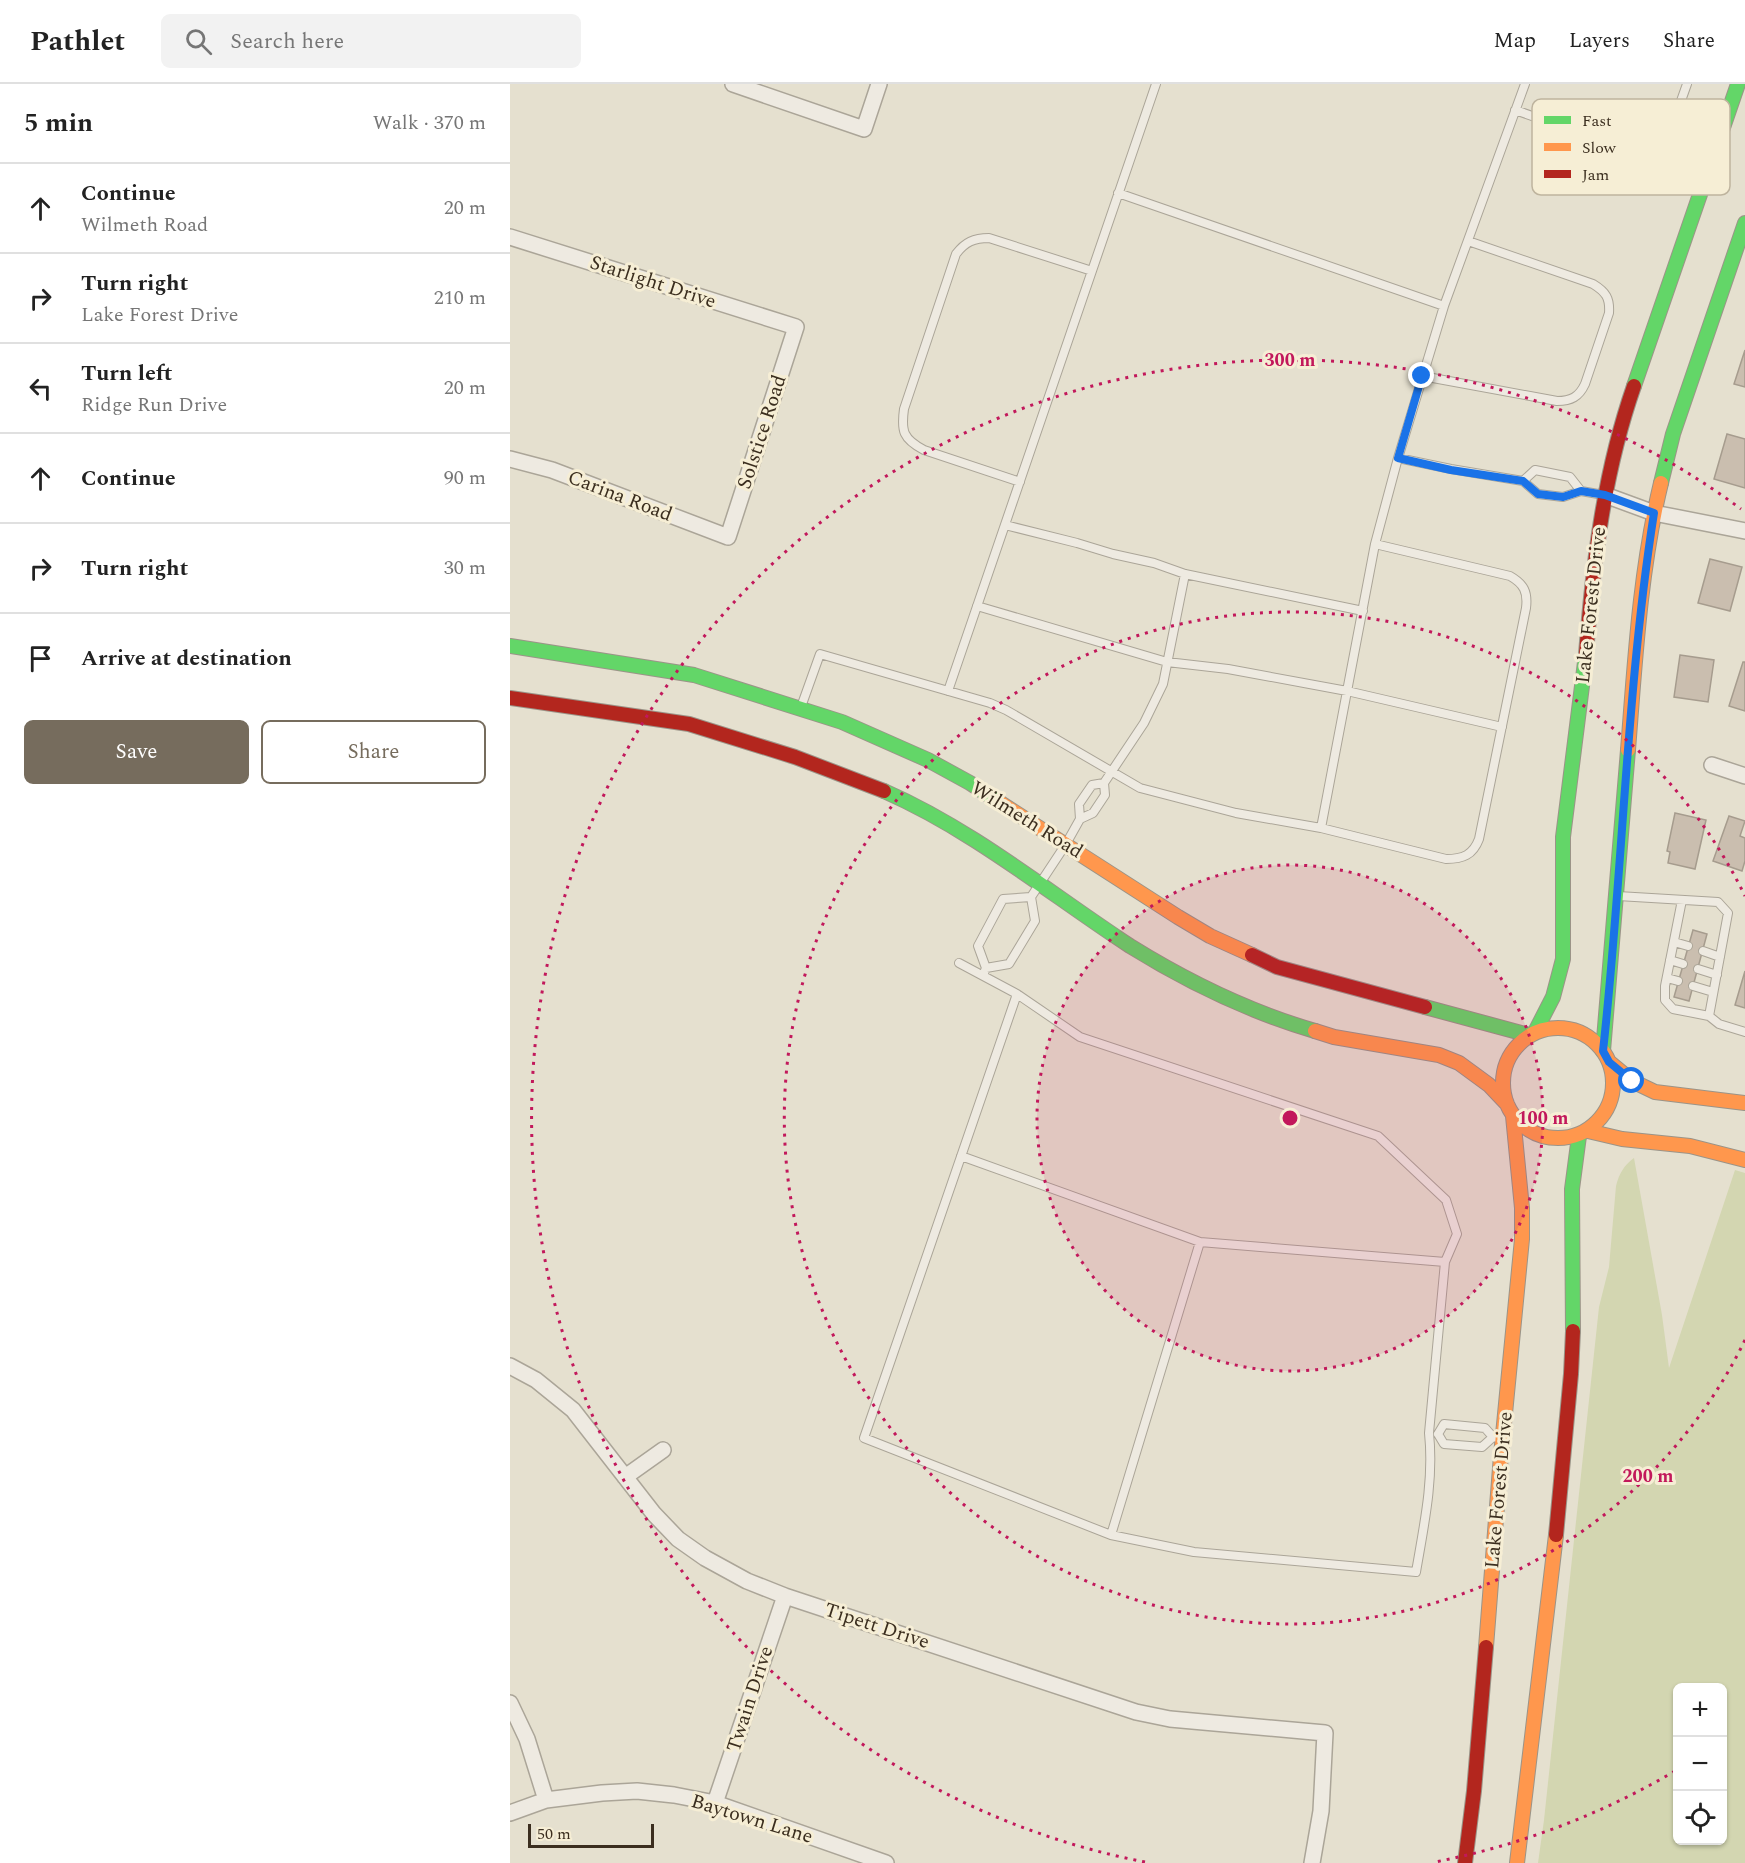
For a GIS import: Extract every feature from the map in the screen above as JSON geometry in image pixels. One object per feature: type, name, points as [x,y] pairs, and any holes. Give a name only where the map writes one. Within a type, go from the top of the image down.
[{"type":"main road","name":"Lake Forest Drive","points":[[1730,107],[1738,84]]},
{"type":"main road","name":"Lake Forest Drive","points":[[1532,1033],[1547,1011],[1561,976],[1563,837],[1582,684],[1593,568],[1605,495],[1628,402],[1700,195]]},
{"type":"main road","points":[[1518,1863],[1557,1525],[1571,1374],[1574,1305],[1572,1189],[1583,1134],[1600,1120],[1614,1086],[1613,1074],[1606,1056],[1616,896],[1645,571],[1654,513],[1673,434],[1745,223]]},
{"type":"main road","name":"Wilmeth Road","points":[[510,646],[694,675],[842,722],[928,760],[969,783],[1186,922],[1239,950],[1277,967],[1532,1033]]},
{"type":"main road","points":[[510,698],[689,724],[815,764],[887,792],[948,824],[1131,946],[1179,975],[1247,1007],[1291,1024],[1334,1037],[1439,1055],[1459,1063],[1489,1085],[1532,1131],[1543,1136],[1555,1138],[1583,1134],[1690,1146],[1745,1160]]},
{"type":"main road","points":[[1510,1110],[1503,1080],[1510,1056],[1517,1046],[1532,1033],[1561,1028],[1574,1030],[1595,1042],[1632,1081],[1655,1092],[1745,1103]]},
{"type":"main road","name":"Lake Forest Drive","points":[[1465,1863],[1474,1791],[1498,1438],[1522,1239],[1522,1208],[1510,1110]]},
{"type":"street","points":[[734,84],[864,129],[879,84]]},
{"type":"street","name":"Starlight Drive","points":[[510,237],[796,327]]},
{"type":"street","name":"Solstice Road","points":[[728,537],[796,327]]},
{"type":"street","name":"Carina Road","points":[[510,459],[552,470],[728,537]]},
{"type":"street","points":[[1605,495],[1654,513],[1745,531]]},
{"type":"street","points":[[1712,765],[1745,776]]},
{"type":"street","name":"Tipett Drive","points":[[510,1366],[536,1380],[573,1410],[654,1514],[678,1539],[705,1558],[747,1581],[785,1596],[1136,1712],[1170,1719],[1325,1734],[1321,1811],[1312,1863]]},
{"type":"street","points":[[625,1477],[663,1450]]},
{"type":"street","name":"Twain Drive","points":[[716,1803],[785,1596]]},
{"type":"street","points":[[510,1703],[527,1739],[546,1800]]},
{"type":"street","name":"Baytown Lane","points":[[510,1813],[546,1800],[602,1792],[637,1791],[674,1795],[716,1803],[886,1863]]},
{"type":"lane","points":[[948,691],[1156,84]]},
{"type":"lane","points":[[1321,828],[1375,544],[1398,458],[1444,306],[1525,84]]},
{"type":"lane","points":[[1682,99],[1687,84]]},
{"type":"lane","points":[[1515,110],[1532,116]]},
{"type":"lane","points":[[1118,193],[1444,306]]},
{"type":"lane","points":[[1020,482],[924,450],[904,435],[902,423],[904,409],[953,265],[963,246],[972,240],[989,238],[1092,271]]},
{"type":"lane","points":[[1422,376],[1557,401],[1568,401],[1575,398],[1585,384],[1609,313],[1610,304],[1602,289],[1468,241]]},
{"type":"lane","points":[[1398,458],[1451,470],[1523,481],[1538,494],[1563,497],[1581,491],[1605,495]]},
{"type":"lane","points":[[1523,481],[1535,470],[1570,477],[1581,491]]},
{"type":"lane","points":[[1005,525],[1154,563],[1185,574],[1363,611]]},
{"type":"lane","points":[[800,708],[820,654],[990,703],[1140,788],[1236,813],[1321,828],[1446,859],[1459,859],[1469,855],[1476,848],[1479,839],[1526,608],[1525,588],[1510,576],[1375,544]]},
{"type":"lane","points":[[1080,819],[1093,813],[1106,795],[1104,783],[1144,723],[1163,684],[1185,574]]},
{"type":"lane","points":[[977,606],[1167,662],[1228,669],[1347,691],[1502,728]]},
{"type":"lane","points":[[982,976],[986,969],[1009,964],[1035,921],[1030,897],[1080,819],[1079,804],[1092,785],[1104,783]]},
{"type":"lane","points":[[1616,896],[1718,902],[1728,913],[1709,1016]]},
{"type":"lane","points":[[986,969],[978,946],[1003,899],[1030,897]]},
{"type":"lane","points":[[1682,900],[1665,1000],[1673,1009],[1709,1016],[1719,1024],[1745,1032]]},
{"type":"lane","points":[[1674,942],[1688,946]]},
{"type":"lane","points":[[1703,951],[1720,957]]},
{"type":"lane","points":[[1670,960],[1683,964]]},
{"type":"lane","points":[[959,963],[1017,994],[1080,1037],[1378,1136],[1446,1200],[1457,1234],[1445,1262],[1430,1494],[1416,1572],[1194,1552],[1111,1535],[864,1438],[1017,994]]},
{"type":"lane","points":[[1698,969],[1717,975]]},
{"type":"lane","points":[[1667,978],[1678,981]]},
{"type":"lane","points":[[1693,986],[1713,992]]},
{"type":"lane","points":[[961,1156],[1200,1242],[1445,1262]]},
{"type":"lane","points":[[1111,1535],[1200,1242]]},
{"type":"lane","points":[[1444,1424],[1485,1428],[1498,1438],[1482,1447],[1444,1444],[1434,1433],[1444,1424]]},
{"type":"green space","points":[[1634,1158],[1662,1315],[1669,1368],[1735,1170],[1745,1173],[1745,1863],[1538,1863],[1599,1307],[1609,1267],[1616,1186],[1622,1170]]},
{"type":"building","points":[[1745,350],[1745,387],[1734,384]]},
{"type":"building","points":[[1727,434],[1745,439],[1745,488],[1714,479]]},
{"type":"building","points":[[1710,559],[1742,567],[1730,611],[1698,603]]},
{"type":"building","points":[[1680,655],[1714,660],[1708,702],[1674,697]]},
{"type":"building","points":[[1743,662],[1745,662],[1745,711],[1729,706]]},
{"type":"building","points":[[1675,813],[1706,820],[1695,869],[1668,863],[1670,852],[1667,851]]},
{"type":"building","points":[[1729,816],[1745,821],[1740,836],[1745,838],[1745,861],[1742,871],[1713,861]]},
{"type":"building","points":[[1693,930],[1707,934],[1689,1001],[1674,997]]},
{"type":"building","points":[[1745,971],[1745,1008],[1735,1005]]},
{"type":"traffic: fast","points":[[1730,107],[1738,84]]},
{"type":"traffic: fast","points":[[1634,386],[1700,195]]},
{"type":"traffic: fast","points":[[1661,483],[1673,434],[1745,223]]},
{"type":"traffic: fast","points":[[510,646],[694,675],[842,722],[928,760],[999,802]]},
{"type":"traffic: fast","points":[[1535,1032],[1553,997],[1563,959],[1563,837],[1586,654]]},
{"type":"traffic: fast","points":[[1603,1051],[1628,750]]},
{"type":"traffic: fast","points":[[884,791],[949,824],[980,843],[1130,946],[1174,972],[1243,1005],[1315,1031]]},
{"type":"traffic: fast","points":[[1425,1007],[1529,1035]]},
{"type":"traffic: fast","points":[[1573,1331],[1572,1189],[1579,1136]]},
{"type":"traffic: slow","points":[[1628,750],[1643,582],[1661,483]]},
{"type":"traffic: slow","points":[[999,802],[1178,917],[1210,936],[1252,955]]},
{"type":"traffic: slow","points":[[1558,1028],[1579,1032],[1597,1044],[1609,1062],[1613,1083],[1609,1104],[1597,1122],[1579,1134],[1558,1138],[1537,1134],[1519,1122],[1507,1104],[1503,1083],[1507,1062],[1519,1044],[1537,1032],[1558,1028]]},
{"type":"traffic: slow","points":[[1315,1031],[1334,1037],[1439,1055],[1459,1063],[1489,1085],[1507,1104]]},
{"type":"traffic: slow","points":[[1609,1062],[1632,1081],[1655,1092],[1745,1103]]},
{"type":"traffic: slow","points":[[1486,1647],[1501,1455],[1522,1239],[1522,1208],[1513,1116]]},
{"type":"traffic: slow","points":[[1588,1131],[1622,1139],[1690,1146],[1745,1160]]},
{"type":"traffic: slow","points":[[1517,1863],[1556,1535]]},
{"type":"traffic: jam","points":[[1586,654],[1601,518],[1615,451],[1634,386]]},
{"type":"traffic: jam","points":[[510,698],[689,724],[795,757],[884,791]]},
{"type":"traffic: jam","points":[[1252,955],[1277,967],[1425,1007]]},
{"type":"traffic: jam","points":[[1556,1535],[1573,1331]]},
{"type":"traffic: jam","points":[[1465,1863],[1474,1791],[1486,1647]]},
{"type":"route","points":[[1422,376],[1398,458],[1451,470],[1523,481],[1538,494],[1563,497],[1581,491],[1605,495],[1654,513],[1645,571],[1630,724],[1603,1051],[1609,1062],[1632,1081]]}]
